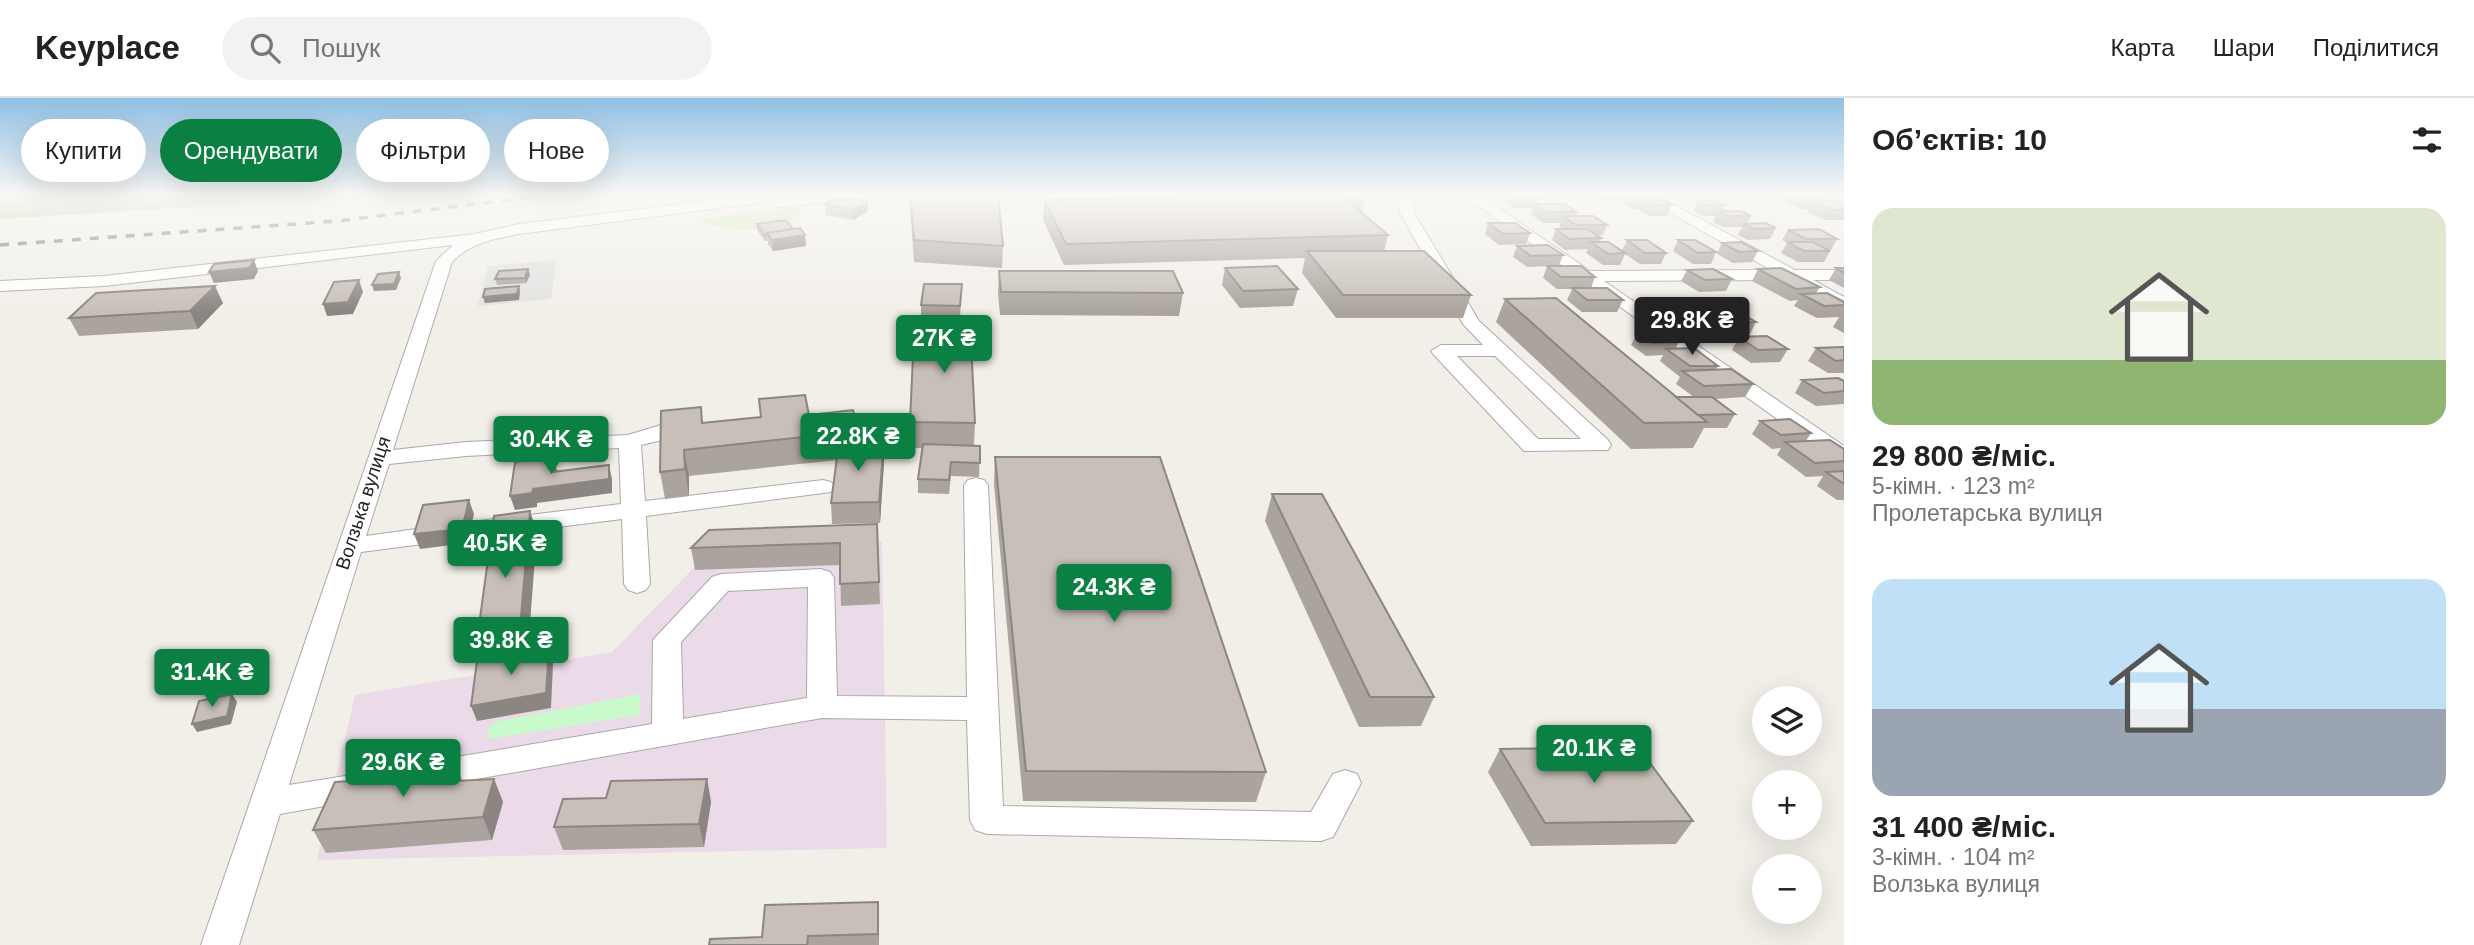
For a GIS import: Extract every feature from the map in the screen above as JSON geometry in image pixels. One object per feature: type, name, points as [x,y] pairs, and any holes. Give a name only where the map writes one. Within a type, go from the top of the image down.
[{"type":"street","name":"Волзька вулиця","points":[[220,945],[444,261],[455,248],[479,237],[496,234]]},
{"type":"street","points":[[1419,234],[1472,324],[1500,350],[1550,397],[1600,445],[1532,446],[1441,351],[1500,350]]},
{"type":"street","points":[[1525,234],[1844,456]]},
{"type":"street","points":[[1716,234],[1844,304]]},
{"type":"street","points":[[0,286],[104,281],[479,237]]},
{"type":"street","points":[[1585,276],[1844,275]]},
{"type":"street","points":[[378,458],[466,449],[630,441],[664,430],[697,425],[710,428]]},
{"type":"street","points":[[630,441],[637,584]]},
{"type":"street","points":[[976,485],[987,820],[1321,827],[1345,783]]},
{"type":"street","points":[[470,530],[824,487]]},
{"type":"street","points":[[349,546],[424,536]]},
{"type":"street","points":[[668,733],[667,640],[722,583],[821,578],[822,707]]},
{"type":"street","points":[[265,803],[822,707],[982,709]]},
{"type":"shaded area","points":[[556,260],[551,299],[478,306],[488,266]]},
{"type":"shaded area","points":[[882,542],[887,848],[317,860],[355,695],[612,652],[711,550]]},
{"type":"green space","points":[[640,694],[640,715],[487,739],[490,726],[499,721]]},
{"type":"building","points":[[767,234],[805,235],[772,240]]},
{"type":"building","points":[[913,234],[1002,234],[1003,246],[914,240]]},
{"type":"building","points":[[1061,234],[1388,235],[1066,244]]},
{"type":"building","points":[[1562,234],[1594,234],[1601,238],[1569,239]]},
{"type":"building","points":[[1795,234],[1827,234],[1837,239],[1806,239]]},
{"type":"building","points":[[1627,240],[1647,240],[1666,253],[1645,253]]},
{"type":"building","points":[[1678,240],[1695,240],[1716,252],[1698,253]]},
{"type":"building","points":[[1591,242],[1608,242],[1625,253],[1608,254]]},
{"type":"building","points":[[1741,242],[1758,251],[1739,252],[1722,243]]},
{"type":"building","points":[[1787,242],[1813,242],[1830,251],[1804,251]]},
{"type":"building","points":[[1548,245],[1563,255],[1531,256],[1517,246]]},
{"type":"building","points":[[1307,251],[1424,251],[1471,295],[1343,295]]},
{"type":"building","points":[[254,260],[249,268],[209,272],[214,264]]},
{"type":"building","points":[[1277,266],[1298,289],[1243,291],[1225,268]]},
{"type":"building","points":[[1547,266],[1581,266],[1595,277],[1561,277]]},
{"type":"building","points":[[1781,268],[1820,287],[1796,289],[1758,269]]},
{"type":"building","points":[[528,269],[525,278],[495,279],[499,271]]},
{"type":"building","points":[[1713,269],[1732,279],[1705,280],[1687,270]]},
{"type":"building","points":[[999,271],[1173,271],[1183,293],[1001,292]]},
{"type":"building","points":[[399,272],[394,284],[372,285],[378,274]]},
{"type":"building","points":[[359,280],[348,302],[323,304],[334,282]]},
{"type":"building","points":[[924,284],[962,284],[960,306],[921,305]]},
{"type":"building","points":[[215,286],[190,311],[69,318],[96,293]]},
{"type":"building","points":[[519,286],[517,294],[483,297],[485,289]]},
{"type":"building","points":[[1572,288],[1607,288],[1623,300],[1587,300]]},
{"type":"building","points":[[1827,293],[1844,302],[1844,305],[1824,306],[1801,294]]},
{"type":"building","points":[[1556,298],[1707,422],[1644,423],[1505,299]]},
{"type":"building","points":[[1737,311],[1756,322],[1716,324],[1698,312]]},
{"type":"building","points":[[922,321],[970,321],[975,423],[910,422],[913,356],[921,356]]},
{"type":"building","points":[[1663,331],[1679,342],[1652,343],[1637,333]]},
{"type":"building","points":[[1767,336],[1788,349],[1758,350],[1739,337]]},
{"type":"building","points":[[1844,347],[1844,360],[1836,361],[1816,348]]},
{"type":"building","points":[[1694,348],[1718,366],[1690,366],[1666,349]]},
{"type":"building","points":[[1731,369],[1753,384],[1704,386],[1682,371]]},
{"type":"building","points":[[1838,378],[1844,381],[1844,391],[1824,393],[1802,380]]},
{"type":"building","points":[[805,395],[809,415],[853,410],[859,431],[684,450],[685,469],[660,472],[661,411],[701,407],[702,423],[761,417],[759,399]]},
{"type":"building","points":[[1676,397],[1712,397],[1735,414],[1698,415]]},
{"type":"building","points":[[1790,419],[1811,433],[1781,435],[1760,421]]},
{"type":"building","points":[[1830,440],[1844,449],[1844,461],[1815,463],[1785,442]]},
{"type":"building","points":[[839,442],[884,442],[879,502],[831,503]]},
{"type":"building","points":[[923,444],[980,446],[980,463],[951,462],[949,480],[918,479]]},
{"type":"building","points":[[553,457],[552,472],[609,465],[609,479],[533,489],[532,493],[510,496],[515,462]]},
{"type":"building","points":[[995,457],[1160,457],[1266,772],[1026,771]]},
{"type":"building","points":[[1844,471],[1844,484],[1826,472]]},
{"type":"building","points":[[1272,494],[1322,494],[1434,697],[1370,697]]},
{"type":"building","points":[[469,500],[462,529],[414,534],[423,505]]},
{"type":"building","points":[[530,511],[519,640],[476,647],[494,516]]},
{"type":"building","points":[[877,524],[879,582],[840,584],[840,543],[691,548],[709,530]]},
{"type":"building","points":[[549,649],[546,693],[471,706],[477,661]]},
{"type":"building","points":[[232,694],[227,716],[192,724],[199,701]]},
{"type":"building","points":[[1638,747],[1693,821],[1545,823],[1500,749]]},
{"type":"building","points":[[412,764],[407,775],[458,772],[455,781],[494,779],[483,817],[313,830],[335,782],[366,780],[372,767]]},
{"type":"building","points":[[707,779],[699,824],[554,827],[563,799],[606,798],[611,781]]},
{"type":"building","points":[[878,902],[878,934],[808,936],[807,945],[709,945],[710,939],[762,937],[765,905]]},
{"type":"railway","points":[[0,245],[161,234]]}]
